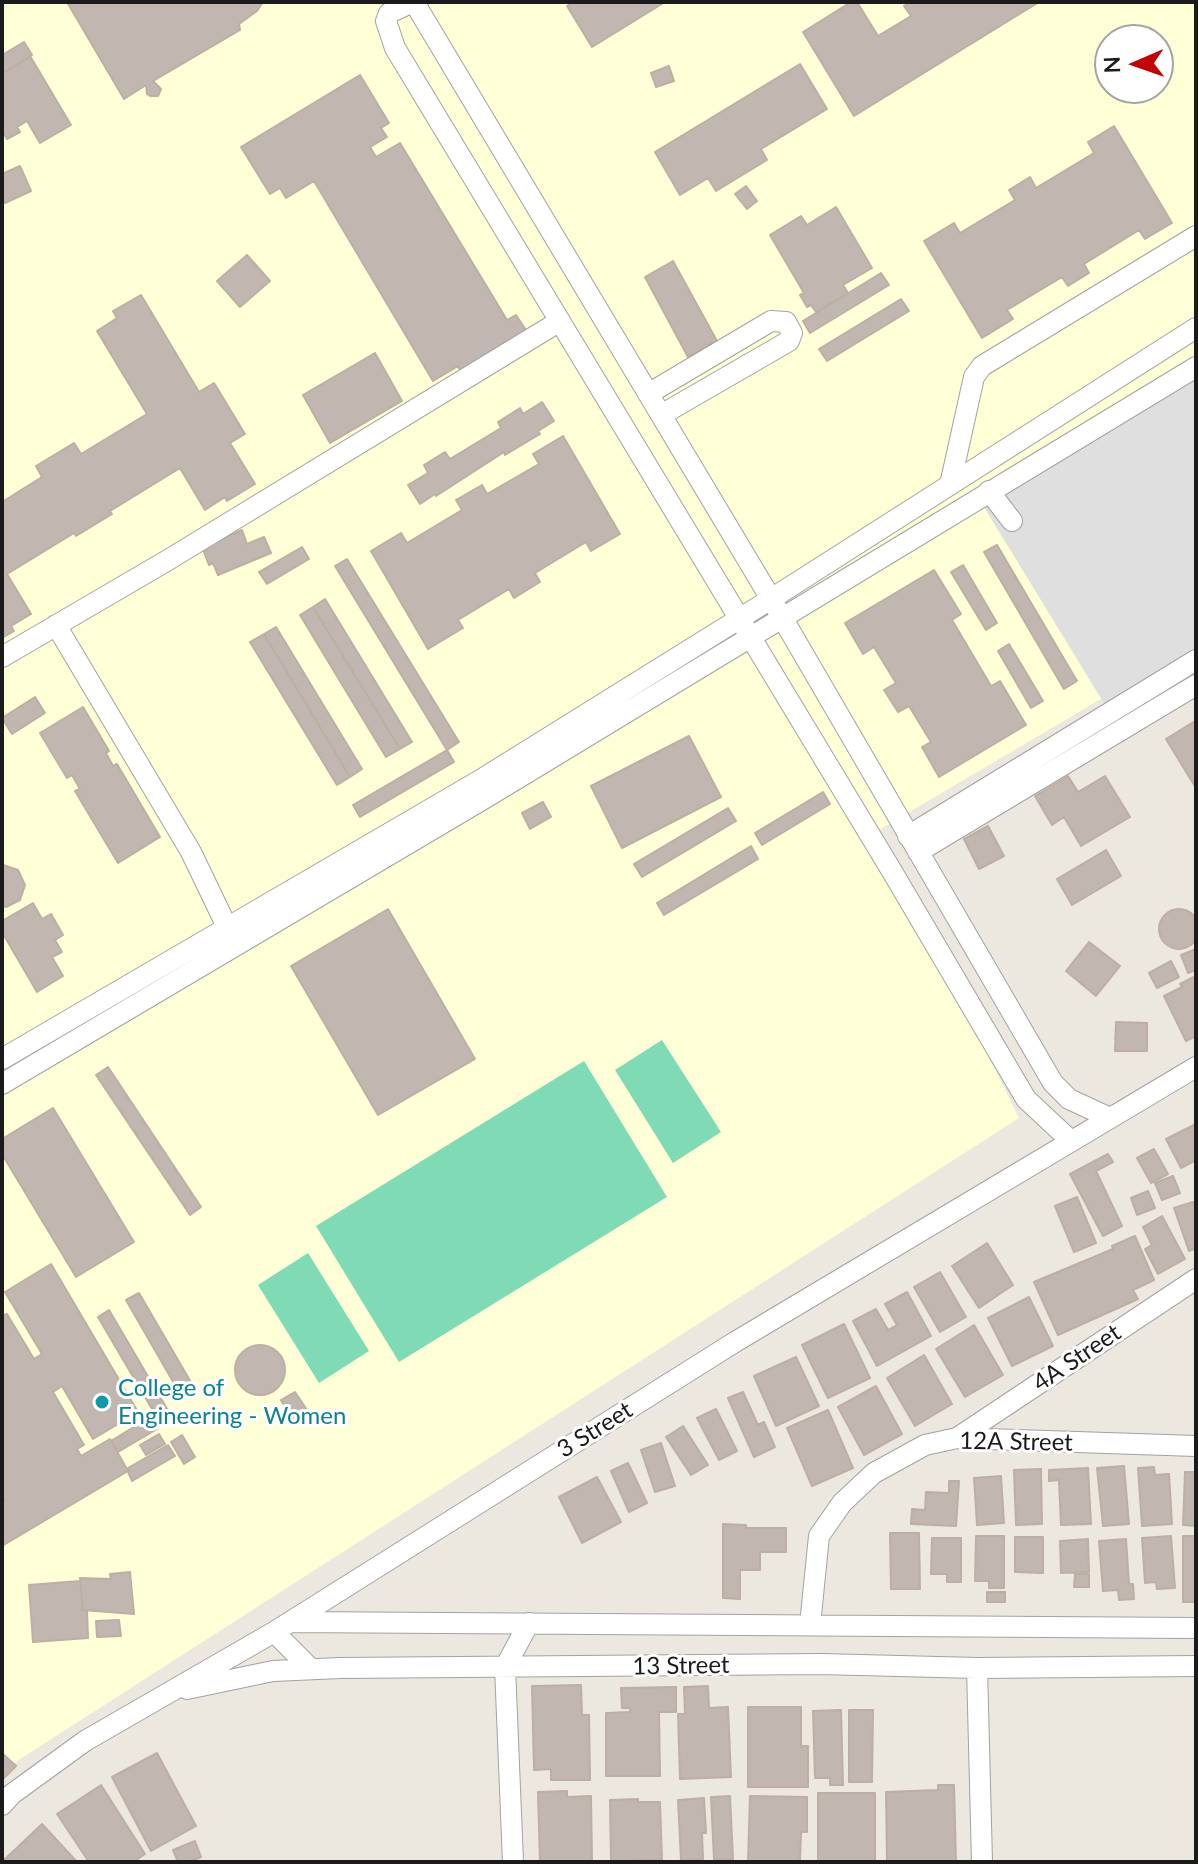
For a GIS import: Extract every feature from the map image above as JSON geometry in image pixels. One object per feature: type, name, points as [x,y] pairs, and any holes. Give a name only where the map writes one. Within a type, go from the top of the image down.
[{"type":"street","points":[[1071,1141],[1026,1099],[395,48],[386,21],[389,13],[414,2],[783,619],[1053,1083],[1069,1099],[1110,1118]]},
{"type":"street","points":[[950,485],[974,377],[982,366],[1196,236]]},
{"type":"street","points":[[2,657],[59,630],[560,321]]},
{"type":"street","points":[[648,394],[771,321],[786,322],[792,333],[789,341],[661,415]]},
{"type":"street","points":[[2,1084],[251,938],[740,619],[1196,328]]},
{"type":"street","points":[[2,1059],[234,923],[482,790],[750,639],[1196,367]]},
{"type":"street","points":[[1160,388],[1196,379]]},
{"type":"street","points":[[989,491],[1012,521]]},
{"type":"street","points":[[59,630],[234,923],[251,938]]},
{"type":"street","points":[[913,844],[1196,660]]},
{"type":"street","points":[[913,844],[1196,685]]},
{"type":"street","points":[[850,802],[879,785]]},
{"type":"street","points":[[950,969],[976,951]]},
{"type":"street","name":"3 Street","points":[[2,1805],[85,1741],[282,1627],[735,1342],[1110,1118],[1193,1075]]},
{"type":"street","points":[[1026,1099],[1053,1083]]},
{"type":"street","name":"4A Street","points":[[957,1438],[1196,1279]]},
{"type":"street","name":"12A Street","points":[[810,1625],[819,1536],[842,1503],[874,1473],[925,1445],[957,1438],[1196,1446]]},
{"type":"street","points":[[513,1862],[505,1667],[529,1623]]},
{"type":"street","name":"13 Street","points":[[282,1627],[529,1623],[1196,1628]]},
{"type":"street","points":[[282,1627],[311,1669]]},
{"type":"street","name":"13 Street","points":[[168,1693],[273,1671],[311,1669],[821,1664],[977,1668],[1196,1666]]},
{"type":"street","points":[[977,1668],[982,1862]]},
{"type":"shaded area","points":[[2,2],[1196,2],[1196,643],[877,831],[1019,1118],[14,1763],[2,1775]]},
{"type":"shaded area","points":[[1196,377],[1196,650],[1105,705],[984,507]]},
{"type":"green space","points":[[662,1040],[721,1132],[673,1163],[615,1070]]},
{"type":"green space","points":[[584,1061],[667,1197],[399,1362],[316,1226]]},
{"type":"green space","points":[[308,1253],[369,1351],[319,1383],[258,1285]]},
{"type":"building","points":[[67,2],[263,2],[257,11],[239,24],[240,30],[153,81],[161,89],[158,96],[147,94],[146,85],[124,99]]},
{"type":"building","points":[[573,2],[665,2],[592,47],[567,6]]},
{"type":"building","points":[[851,2],[857,2],[878,36],[911,16],[904,6],[911,2],[1039,2],[854,116],[803,32]]},
{"type":"building","points":[[24,42],[32,55],[2,74],[2,55]]},
{"type":"building","points":[[30,56],[71,125],[40,143],[27,121],[17,127],[20,132],[7,139],[4,134],[2,136],[2,74]]},
{"type":"building","points":[[800,64],[827,109],[761,149],[767,160],[716,191],[708,178],[680,195],[655,152]]},
{"type":"building","points":[[669,66],[674,81],[656,87],[651,73]]},
{"type":"building","points":[[360,75],[389,123],[381,128],[387,137],[370,147],[376,157],[400,143],[507,320],[516,315],[526,330],[460,370],[458,366],[433,381],[314,181],[286,198],[280,188],[270,194],[241,147]]},
{"type":"building","points":[[1114,126],[1172,223],[1145,239],[1139,230],[1084,264],[1089,273],[1068,286],[1062,277],[1007,310],[1013,319],[982,338],[924,241],[954,223],[960,233],[1015,200],[1009,190],[1030,177],[1036,188],[1094,153],[1088,142]]},
{"type":"building","points":[[20,166],[31,191],[5,203],[2,174]]},
{"type":"building","points":[[746,186],[757,201],[747,209],[735,194]]},
{"type":"building","points":[[836,207],[872,268],[843,285],[848,293],[816,312],[811,305],[807,307],[800,295],[804,293],[770,235],[801,216],[807,225]]},
{"type":"building","points":[[247,255],[270,281],[240,307],[217,281]]},
{"type":"building","points":[[673,261],[717,341],[688,357],[645,277]]},
{"type":"building","points":[[881,273],[889,285],[810,333],[803,321]]},
{"type":"building","points":[[141,295],[199,392],[214,383],[245,434],[230,443],[255,484],[205,510],[180,468],[110,511],[112,514],[7,574],[31,614],[11,626],[14,631],[2,638],[2,502],[42,477],[36,466],[74,443],[81,454],[147,414],[97,331],[117,318],[113,311]]},
{"type":"building","points":[[901,299],[909,311],[827,361],[819,349]]},
{"type":"building","points":[[375,353],[402,401],[330,443],[303,395]]},
{"type":"building","points":[[542,402],[554,421],[538,431],[540,434],[505,455],[504,452],[420,504],[408,485],[428,473],[424,465],[445,452],[450,459],[501,428],[498,422],[520,408],[523,414]]},
{"type":"building","points":[[563,436],[620,534],[591,551],[586,542],[535,573],[540,582],[514,598],[509,589],[458,620],[463,628],[428,649],[371,551],[401,533],[407,543],[462,510],[456,500],[482,485],[487,494],[539,464],[533,454]]},
{"type":"building","points":[[242,530],[247,544],[264,537],[271,553],[218,575],[213,563],[209,565],[202,547]]},
{"type":"building","points":[[997,545],[1077,681],[1064,689],[984,552]]},
{"type":"building","points":[[302,547],[309,559],[267,584],[259,572]]},
{"type":"building","points":[[347,559],[459,742],[447,750],[335,566]]},
{"type":"building","points":[[963,565],[997,623],[986,630],[951,572]]},
{"type":"building","points":[[934,570],[961,614],[952,620],[991,686],[1000,681],[1026,725],[939,777],[922,747],[931,742],[909,706],[898,712],[884,690],[896,683],[874,647],[863,654],[845,623]]},
{"type":"building","points":[[325,599],[412,742],[400,749],[313,607]]},
{"type":"building","points":[[313,607],[400,749],[386,757],[300,615]]},
{"type":"building","points":[[276,627],[362,769],[350,777],[264,634]]},
{"type":"building","points":[[264,634],[350,777],[337,785],[250,642]]},
{"type":"building","points":[[1009,644],[1043,701],[1031,708],[998,651]]},
{"type":"building","points":[[35,697],[45,713],[12,734],[2,718]]},
{"type":"building","points":[[83,707],[109,751],[106,753],[113,766],[117,764],[160,837],[118,863],[75,791],[80,789],[72,775],[67,778],[40,733]]},
{"type":"building","points":[[1196,722],[1196,788],[1166,739]]},
{"type":"building","points":[[689,736],[721,797],[622,848],[591,786]]},
{"type":"building","points":[[447,750],[454,762],[360,817],[353,805]]},
{"type":"building","points":[[1068,776],[1078,792],[1105,776],[1130,817],[1081,846],[1064,817],[1052,825],[1035,796]]},
{"type":"building","points":[[823,792],[830,804],[762,845],[755,833]]},
{"type":"building","points":[[543,802],[551,817],[530,829],[522,813]]},
{"type":"building","points":[[728,808],[736,821],[642,877],[634,864]]},
{"type":"building","points":[[988,826],[1004,856],[979,869],[964,839]]},
{"type":"building","points":[[751,846],[758,859],[664,915],[657,903]]},
{"type":"building","points":[[1106,850],[1121,876],[1072,905],[1057,879]]},
{"type":"building","points":[[3,865],[18,870],[25,885],[20,900],[6,907],[2,906]]},
{"type":"building","points":[[33,903],[42,919],[51,914],[63,935],[55,940],[62,952],[52,957],[63,976],[37,992],[2,932],[2,921]]},
{"type":"building","points":[[388,909],[475,1059],[378,1115],[291,966]]},
{"type":"building","points":[[1179,909],[1193,915],[1199,929],[1193,943],[1179,949],[1165,943],[1159,929],[1165,915]]},
{"type":"building","points":[[1089,942],[1120,966],[1096,996],[1066,971]]},
{"type":"building","points":[[1196,949],[1196,970],[1188,973],[1181,955]]},
{"type":"building","points":[[1171,961],[1179,977],[1157,988],[1149,973]]},
{"type":"building","points":[[1196,976],[1196,1036],[1186,1041],[1164,996]]},
{"type":"building","points":[[1116,1022],[1147,1023],[1147,1051],[1115,1051]]},
{"type":"building","points":[[108,1067],[201,1207],[190,1215],[96,1075]]},
{"type":"building","points":[[53,1108],[134,1242],[76,1277],[2,1154],[2,1139]]},
{"type":"building","points":[[1196,1124],[1196,1160],[1181,1168],[1166,1139]]},
{"type":"building","points":[[1154,1149],[1168,1174],[1151,1183],[1137,1158]]},
{"type":"building","points":[[1108,1154],[1113,1162],[1096,1171],[1122,1226],[1103,1236],[1070,1174]]},
{"type":"building","points":[[1173,1176],[1180,1193],[1162,1200],[1155,1183]]},
{"type":"building","points":[[1148,1191],[1155,1208],[1137,1215],[1131,1198]]},
{"type":"building","points":[[1077,1197],[1096,1243],[1074,1252],[1055,1206]]},
{"type":"building","points":[[1193,1202],[1196,1211],[1196,1248],[1189,1251],[1174,1208]]},
{"type":"building","points":[[1162,1216],[1185,1259],[1158,1274],[1145,1249],[1152,1245],[1143,1227]]},
{"type":"building","points":[[1135,1236],[1154,1280],[1133,1290],[1138,1299],[1058,1335],[1034,1282],[1113,1249],[1112,1246]]},
{"type":"building","points":[[987,1243],[1013,1285],[979,1308],[952,1266]]},
{"type":"building","name":"College of Engineering - Women","points":[[51,1264],[138,1412],[93,1439],[62,1386],[53,1392],[84,1445],[77,1449],[81,1456],[110,1439],[128,1471],[2,1546],[2,1502],[5,1500],[2,1496],[2,1316],[7,1314],[34,1359],[42,1354],[5,1292]]},
{"type":"building","points":[[940,1272],[966,1317],[940,1332],[914,1287]]},
{"type":"building","points":[[907,1292],[931,1336],[877,1366],[853,1321],[876,1309],[888,1330],[897,1325],[885,1304]]},
{"type":"building","points":[[139,1293],[192,1384],[179,1392],[126,1300]]},
{"type":"building","points":[[1029,1297],[1053,1346],[1012,1366],[988,1318]]},
{"type":"building","points":[[109,1310],[173,1419],[162,1426],[98,1317]]},
{"type":"building","points":[[844,1324],[870,1378],[828,1398],[802,1345]]},
{"type":"building","points":[[974,1325],[1003,1375],[965,1397],[936,1349]]},
{"type":"building","points":[[260,1345],[278,1352],[285,1370],[278,1388],[260,1395],[242,1388],[235,1370],[242,1352]]},
{"type":"building","points":[[924,1355],[952,1404],[915,1426],[887,1378]]},
{"type":"building","points":[[796,1357],[819,1406],[776,1426],[754,1376]]},
{"type":"building","points":[[876,1386],[902,1434],[864,1455],[838,1407]]},
{"type":"building","points":[[295,1392],[309,1413],[294,1422],[281,1400]]},
{"type":"building","points":[[743,1392],[758,1425],[764,1422],[775,1447],[754,1457],[728,1398]]},
{"type":"building","points":[[716,1409],[737,1451],[719,1460],[697,1418]]},
{"type":"building","points":[[828,1410],[853,1468],[812,1486],[787,1428]]},
{"type":"building","points":[[150,1417],[157,1429],[118,1452],[111,1441]]},
{"type":"building","points":[[683,1426],[708,1465],[691,1475],[666,1437]]},
{"type":"building","points":[[159,1434],[165,1444],[146,1455],[140,1445]]},
{"type":"building","points":[[182,1435],[195,1457],[184,1464],[171,1442]]},
{"type":"building","points":[[661,1443],[675,1486],[655,1492],[641,1450]]},
{"type":"building","points":[[168,1445],[175,1456],[132,1481],[128,1468]]},
{"type":"building","points":[[628,1463],[647,1503],[629,1512],[611,1471]]},
{"type":"building","points":[[1124,1466],[1129,1524],[1103,1526],[1097,1468]]},
{"type":"building","points":[[1154,1467],[1155,1475],[1169,1474],[1172,1524],[1142,1526],[1138,1468]]},
{"type":"building","points":[[1088,1468],[1091,1524],[1061,1525],[1059,1480],[1049,1481],[1049,1470]]},
{"type":"building","points":[[1041,1469],[1042,1524],[1016,1525],[1014,1470]]},
{"type":"building","points":[[1185,1472],[1196,1472],[1196,1526],[1183,1525]]},
{"type":"building","points":[[1001,1476],[1004,1523],[977,1525],[974,1478]]},
{"type":"building","points":[[597,1477],[621,1522],[582,1543],[559,1497]]},
{"type":"building","points":[[949,1481],[959,1481],[956,1526],[911,1524],[912,1509],[925,1510],[926,1492],[949,1493]]},
{"type":"building","points":[[723,1524],[746,1525],[746,1528],[786,1528],[786,1552],[760,1552],[760,1570],[740,1570],[740,1599],[723,1598]]},
{"type":"building","points":[[890,1533],[919,1533],[920,1589],[891,1589]]},
{"type":"building","points":[[976,1536],[1004,1536],[1004,1588],[989,1588],[989,1581],[975,1581]]},
{"type":"building","points":[[1171,1536],[1175,1588],[1157,1589],[1156,1582],[1145,1583],[1142,1538]]},
{"type":"building","points":[[1183,1536],[1196,1536],[1196,1602],[1183,1602]]},
{"type":"building","points":[[1015,1537],[1043,1537],[1043,1573],[1015,1572]]},
{"type":"building","points":[[932,1538],[961,1538],[961,1582],[947,1582],[947,1574],[931,1574]]},
{"type":"building","points":[[1088,1539],[1089,1572],[1061,1573],[1060,1541]]},
{"type":"building","points":[[1126,1539],[1129,1584],[1133,1584],[1134,1599],[1119,1600],[1118,1590],[1103,1591],[1099,1541]]},
{"type":"building","points":[[130,1572],[134,1614],[83,1610],[80,1578],[111,1579],[110,1574]]},
{"type":"building","points":[[1075,1574],[1089,1574],[1089,1587],[1074,1587]]},
{"type":"building","points":[[80,1581],[83,1610],[87,1610],[88,1638],[33,1642],[29,1585]]},
{"type":"building","points":[[987,1592],[1005,1592],[1005,1602],[987,1602]]},
{"type":"building","points":[[119,1620],[121,1636],[97,1637],[96,1621]]},
{"type":"building","points":[[581,1685],[582,1715],[589,1715],[590,1780],[551,1780],[551,1769],[534,1770],[532,1686]]},
{"type":"building","points":[[708,1686],[709,1708],[728,1707],[731,1777],[680,1779],[678,1714],[685,1714],[684,1687]]},
{"type":"building","points":[[676,1687],[676,1712],[659,1712],[660,1776],[606,1776],[606,1713],[630,1712],[630,1708],[622,1708],[621,1688]]},
{"type":"building","points":[[748,1707],[801,1707],[801,1746],[808,1746],[808,1787],[748,1787]]},
{"type":"building","points":[[841,1710],[843,1785],[830,1785],[830,1778],[815,1778],[813,1711]]},
{"type":"building","points":[[849,1710],[873,1710],[872,1782],[849,1782]]},
{"type":"building","points":[[2,1753],[16,1766],[2,1780]]},
{"type":"building","points":[[157,1753],[196,1826],[151,1851],[112,1777]]},
{"type":"building","points":[[101,1785],[145,1854],[133,1862],[89,1862],[57,1814]]},
{"type":"building","points":[[938,1785],[954,1785],[956,1862],[887,1862],[886,1792],[938,1790]]},
{"type":"building","points":[[567,1791],[567,1797],[591,1796],[592,1861],[540,1862],[538,1792]]},
{"type":"building","points":[[818,1793],[875,1793],[875,1862],[818,1862]]},
{"type":"building","points":[[730,1796],[733,1859],[714,1860],[711,1797]]},
{"type":"building","points":[[750,1796],[807,1797],[807,1832],[801,1832],[800,1862],[748,1862]]},
{"type":"building","points":[[704,1798],[706,1833],[702,1833],[703,1859],[681,1860],[678,1800]]},
{"type":"building","points":[[638,1799],[638,1802],[660,1802],[662,1860],[611,1861],[610,1800]]},
{"type":"building","points":[[42,1824],[77,1862],[4,1860]]},
{"type":"building","points":[[195,1841],[201,1857],[178,1862],[173,1850]]},
{"type":"place","name":"College of Engineering - Women","points":[[102,1402]]}]
